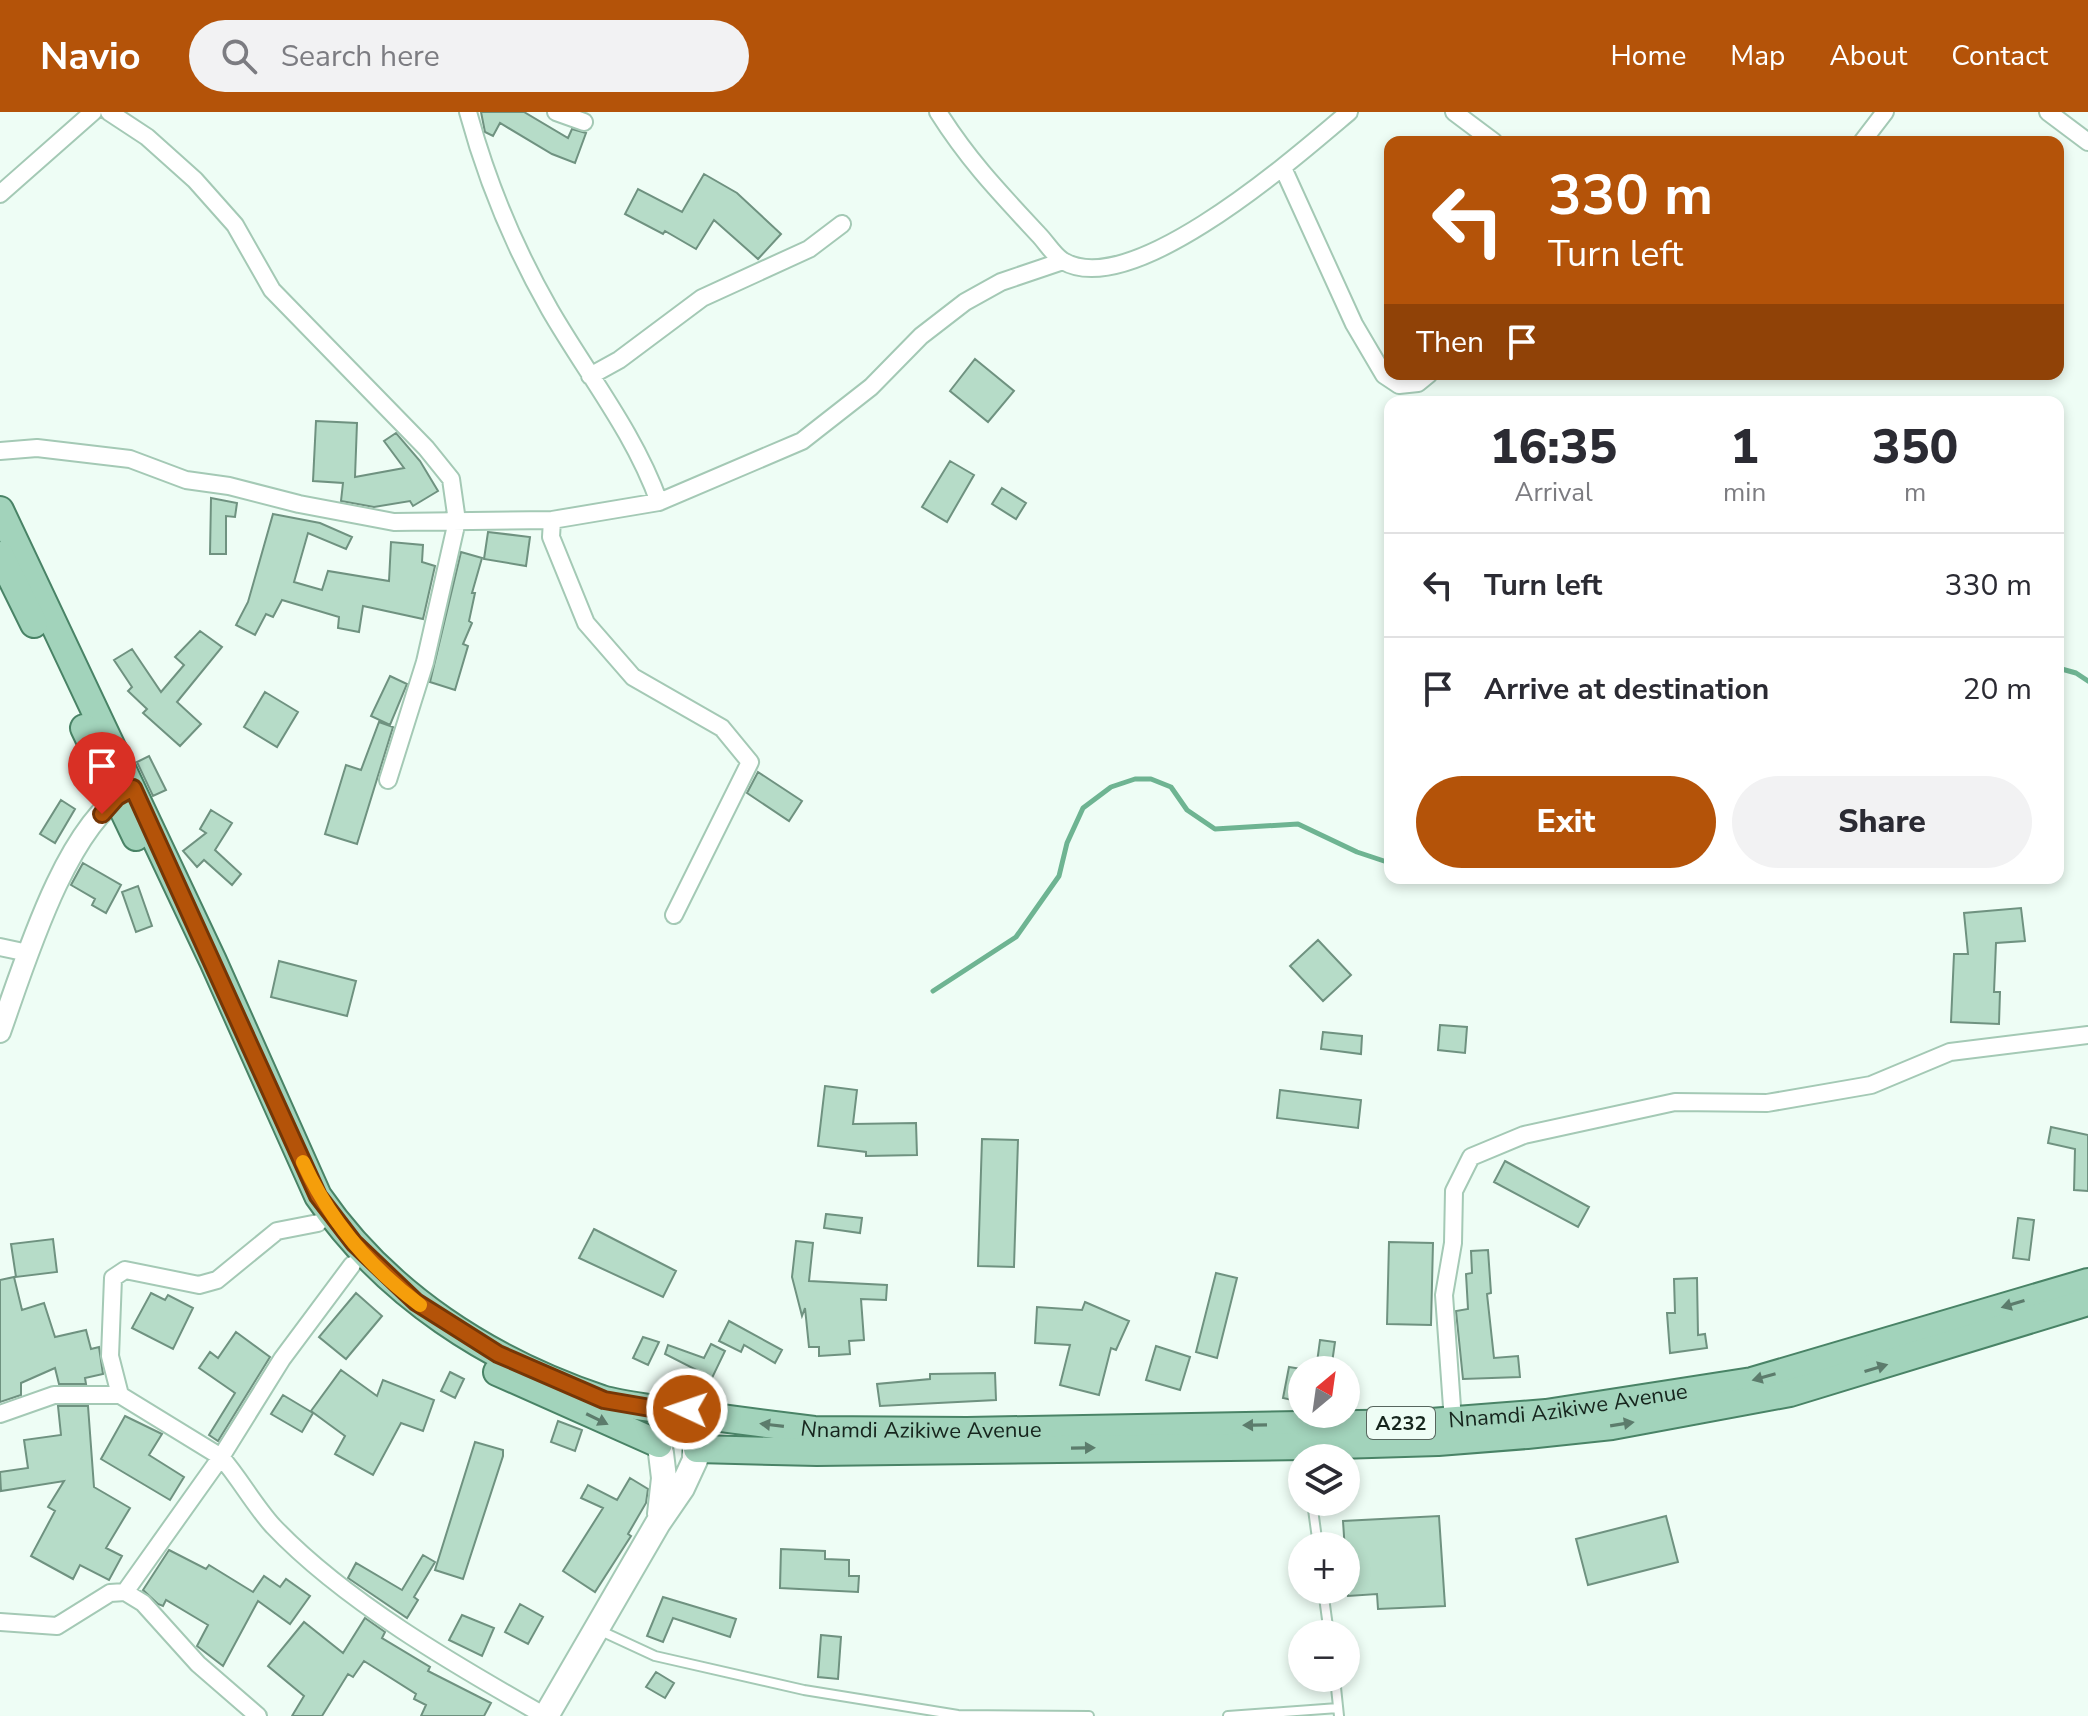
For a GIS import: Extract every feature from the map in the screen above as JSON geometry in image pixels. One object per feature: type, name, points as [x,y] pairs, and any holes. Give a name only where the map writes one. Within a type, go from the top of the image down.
[{"type":"main road","name":"A232","points":[[0,510],[272,1135],[318,1223],[377,1290],[448,1345],[529,1389],[659,1444],[672,1454],[684,1455],[696,1450]]},
{"type":"main road","name":"A232","points":[[0,555],[125,792],[312,1182],[338,1224],[371,1262],[416,1302],[498,1354],[604,1400],[668,1411],[680,1407],[698,1415]]},
{"type":"main road","name":"Nnamdi Azikiwe Avenue","points":[[698,1415],[830,1430],[1453,1421],[1546,1413],[1752,1381],[2088,1282]]},
{"type":"main road","name":"Nnamdi Azikiwe Avenue","points":[[1360,1448],[1527,1435],[1698,1412],[1790,1393],[2088,1302]]},
{"type":"main road","points":[[658,1523],[664,1489],[657,1424],[668,1411]]},
{"type":"main road","points":[[545,1716],[689,1474],[704,1436],[698,1415]]},
{"type":"main road","name":"Nnamdi Azikiwe Avenue","points":[[696,1450],[1288,1452]]},
{"type":"street","points":[[0,194],[93,112]]},
{"type":"street","points":[[109,112],[147,137],[195,180],[235,225],[272,290],[426,448],[451,479],[457,521],[425,662],[388,780]]},
{"type":"street","points":[[468,112],[480,157],[513,242],[590,376],[623,424],[649,474],[659,502]]},
{"type":"street","points":[[556,112],[584,122]]},
{"type":"street","points":[[938,112],[967,158],[1063,261]]},
{"type":"street","points":[[0,451],[37,448],[130,459],[186,480],[229,486],[299,504],[394,522],[552,520],[659,502],[802,441],[871,387],[921,336],[965,302],[1001,282],[1063,261],[1104,269],[1140,256],[1209,223],[1283,168],[1349,112]]},
{"type":"street","points":[[1454,112],[1486,136]]},
{"type":"street","points":[[2048,112],[2088,142]]},
{"type":"street","points":[[1865,136],[1878,114]]},
{"type":"street","points":[[1283,168],[1354,324],[1384,375]]},
{"type":"street","points":[[590,376],[619,360],[702,298],[809,249],[842,224]]},
{"type":"street","points":[[1392,380],[1399,385],[1422,380]]},
{"type":"street","points":[[552,520],[551,537],[586,623],[633,677],[722,728],[750,762],[674,915]]},
{"type":"street","points":[[0,1032],[28,953],[70,858],[87,830],[125,792]]},
{"type":"street","points":[[0,947],[28,953]]},
{"type":"street","points":[[1453,1421],[1444,1295],[1453,1243],[1454,1191],[1471,1157],[1524,1135],[1675,1102],[1767,1103],[1871,1085],[1950,1052],[2088,1035]]},
{"type":"street","points":[[120,1395],[110,1356],[113,1278],[125,1270],[199,1285],[217,1280],[277,1231],[318,1223]]},
{"type":"street","points":[[125,1592],[221,1457],[282,1359],[352,1265]]},
{"type":"street","points":[[0,1414],[54,1395],[120,1395],[221,1457],[272,1525],[329,1576],[474,1676],[545,1716]]},
{"type":"street","points":[[0,1622],[57,1626],[110,1593],[125,1592],[143,1603],[198,1664],[258,1716]]},
{"type":"lane","points":[[597,1629],[655,1656],[804,1690],[958,1715],[1089,1716]]},
{"type":"lane","points":[[1228,1716],[1338,1712],[1336,1692]]},
{"type":"building","points":[[481,112],[524,112],[568,138],[572,129],[586,133],[575,163],[552,154],[500,123],[493,136],[485,132]]},
{"type":"building","points":[[704,174],[737,193],[781,234],[758,259],[714,220],[696,249],[665,231],[663,234],[625,214],[638,189],[682,212]]},
{"type":"building","points":[[975,359],[1014,391],[988,422],[950,391]]},
{"type":"building","points":[[316,421],[357,423],[355,477],[404,468],[384,441],[396,433],[420,461],[438,491],[413,506],[410,501],[374,507],[341,501],[343,483],[313,481]]},
{"type":"building","points":[[950,461],[974,475],[947,522],[922,507]]},
{"type":"building","points":[[1002,488],[1026,503],[1016,519],[992,504]]},
{"type":"building","points":[[211,498],[237,503],[235,517],[226,516],[226,554],[210,554]]},
{"type":"building","points":[[273,514],[320,523],[352,537],[346,549],[308,533],[294,582],[322,590],[328,571],[389,581],[391,542],[423,545],[422,562],[435,566],[423,619],[363,606],[359,632],[338,628],[339,617],[282,600],[273,617],[266,614],[255,635],[236,625],[248,602]]},
{"type":"building","points":[[488,532],[530,537],[526,566],[484,559]]},
{"type":"building","points":[[461,552],[482,558],[472,593],[475,593],[469,621],[472,623],[463,644],[468,646],[455,690],[430,682]]},
{"type":"building","points":[[200,631],[222,647],[177,702],[201,724],[180,746],[143,713],[147,709],[128,691],[132,687],[114,660],[132,649],[161,692],[184,665],[175,657]]},
{"type":"building","points":[[390,676],[407,684],[390,725],[371,716]]},
{"type":"building","points":[[265,692],[298,712],[277,747],[244,727]]},
{"type":"building","points":[[379,722],[393,727],[357,844],[325,834],[346,765],[361,770]]},
{"type":"building","points":[[149,756],[166,790],[153,796],[137,762]]},
{"type":"building","points":[[758,772],[802,801],[789,821],[747,793]]},
{"type":"building","points":[[61,800],[75,809],[55,843],[40,834]]},
{"type":"building","points":[[211,810],[232,823],[215,850],[241,874],[232,885],[204,860],[197,867],[183,851],[206,833],[200,829]]},
{"type":"building","points":[[83,863],[121,885],[106,913],[92,905],[95,899],[71,885]]},
{"type":"building","points":[[138,886],[152,926],[136,932],[122,892]]},
{"type":"building","points":[[2021,908],[2025,941],[1996,943],[1994,992],[2000,992],[1999,1024],[1951,1022],[1954,954],[1968,954],[1964,913]]},
{"type":"building","points":[[1318,940],[1351,975],[1323,1001],[1290,966]]},
{"type":"building","points":[[279,961],[356,981],[347,1016],[271,997]]},
{"type":"building","points":[[1440,1025],[1467,1027],[1465,1053],[1438,1050]]},
{"type":"building","points":[[1323,1032],[1362,1036],[1361,1054],[1321,1049]]},
{"type":"building","points":[[825,1086],[857,1090],[853,1124],[916,1123],[917,1155],[866,1156],[866,1152],[818,1146]]},
{"type":"building","points":[[1280,1090],[1361,1100],[1358,1128],[1277,1118]]},
{"type":"building","points":[[2051,1127],[2088,1135],[2088,1191],[2074,1190],[2075,1149],[2048,1143]]},
{"type":"building","points":[[982,1139],[1018,1140],[1014,1267],[978,1266]]},
{"type":"building","points":[[1505,1161],[1589,1207],[1578,1227],[1494,1182]]},
{"type":"building","points":[[826,1214],[862,1218],[860,1233],[824,1228]]},
{"type":"building","points":[[2018,1218],[2034,1220],[2029,1260],[2013,1258]]},
{"type":"building","points":[[594,1229],[676,1271],[663,1297],[579,1258]]},
{"type":"building","points":[[53,1239],[57,1272],[16,1277],[11,1244]]},
{"type":"building","points":[[796,1241],[813,1243],[809,1281],[887,1285],[886,1300],[861,1299],[864,1340],[849,1341],[850,1354],[819,1356],[819,1347],[809,1347],[805,1308],[802,1316],[792,1277]]},
{"type":"building","points":[[1389,1242],[1433,1243],[1431,1325],[1387,1324]]},
{"type":"building","points":[[1488,1250],[1491,1293],[1487,1294],[1494,1358],[1518,1356],[1520,1377],[1463,1379],[1456,1311],[1468,1309],[1466,1274],[1472,1273],[1471,1251]]},
{"type":"building","points":[[1216,1273],[1237,1278],[1217,1358],[1196,1352]]},
{"type":"building","points":[[14,1277],[22,1310],[44,1303],[55,1337],[86,1330],[91,1349],[99,1347],[103,1374],[85,1378],[86,1384],[59,1384],[55,1368],[21,1383],[21,1395],[0,1402],[0,1280]]},
{"type":"building","points":[[1697,1278],[1698,1335],[1705,1334],[1707,1348],[1670,1353],[1667,1313],[1675,1313],[1674,1279]]},
{"type":"building","points":[[151,1293],[165,1300],[168,1295],[193,1308],[173,1349],[132,1328]]},
{"type":"building","points":[[356,1293],[382,1316],[346,1359],[319,1337]]},
{"type":"building","points":[[1085,1302],[1129,1321],[1116,1350],[1111,1348],[1099,1395],[1060,1385],[1070,1345],[1035,1343],[1037,1307],[1082,1310]]},
{"type":"building","points":[[729,1321],[782,1350],[775,1363],[744,1345],[741,1352],[719,1341]]},
{"type":"building","points":[[236,1332],[270,1357],[218,1441],[209,1435],[235,1393],[199,1368],[210,1352],[218,1358]]},
{"type":"building","points":[[643,1337],[659,1342],[648,1365],[633,1358]]},
{"type":"building","points":[[1320,1340],[1335,1342],[1333,1356],[1318,1356]]},
{"type":"building","points":[[711,1344],[725,1351],[712,1378],[665,1354],[668,1345],[704,1358]]},
{"type":"building","points":[[1156,1346],[1190,1357],[1180,1390],[1146,1380]]},
{"type":"building","points":[[341,1370],[377,1396],[383,1380],[434,1400],[423,1431],[401,1423],[373,1475],[335,1454],[345,1436],[311,1411]]},
{"type":"building","points":[[450,1372],[464,1379],[455,1398],[441,1391]]},
{"type":"building","points":[[1288,1372],[1288,1399],[1283,1398]]},
{"type":"building","points":[[995,1373],[996,1400],[880,1406],[877,1384],[930,1379],[930,1374]]},
{"type":"building","points":[[283,1395],[313,1413],[302,1432],[271,1414]]},
{"type":"building","points":[[58,1406],[88,1406],[94,1487],[130,1508],[106,1548],[122,1556],[109,1580],[80,1565],[73,1579],[31,1556],[55,1511],[48,1507],[64,1481],[1,1491],[0,1472],[28,1468],[24,1440],[61,1435]]},
{"type":"building","points":[[125,1416],[162,1434],[149,1455],[184,1477],[170,1500],[101,1459]]},
{"type":"building","points":[[558,1421],[582,1430],[575,1451],[551,1442]]},
{"type":"building","points":[[475,1442],[503,1450],[503,1456],[463,1579],[435,1570]]},
{"type":"building","points":[[630,1478],[648,1489],[646,1503],[628,1534],[631,1536],[595,1592],[563,1571],[603,1508],[581,1498],[588,1485],[617,1500]]},
{"type":"building","points":[[1439,1516],[1445,1606],[1378,1609],[1377,1594],[1360,1595],[1360,1532],[1344,1532],[1343,1521]]},
{"type":"building","points":[[1666,1516],[1678,1562],[1588,1585],[1576,1539]]},
{"type":"building","points":[[781,1549],[825,1551],[825,1559],[849,1560],[849,1576],[859,1576],[858,1592],[780,1588]]},
{"type":"building","points":[[169,1550],[206,1569],[209,1565],[253,1592],[264,1576],[280,1587],[286,1579],[310,1596],[290,1624],[258,1601],[223,1666],[197,1646],[208,1625],[166,1600],[163,1606],[158,1604],[143,1590]]},
{"type":"building","points":[[423,1555],[435,1562],[414,1597],[418,1600],[407,1618],[348,1578],[356,1563],[402,1590]]},
{"type":"building","points":[[663,1597],[736,1619],[730,1637],[673,1618],[663,1642],[647,1636]]},
{"type":"building","points":[[520,1604],[543,1617],[528,1644],[505,1632]]},
{"type":"building","points":[[462,1615],[494,1628],[482,1656],[449,1640]]},
{"type":"building","points":[[365,1618],[385,1632],[382,1638],[430,1667],[428,1671],[491,1703],[484,1716],[421,1716],[426,1705],[414,1699],[416,1694],[364,1661],[353,1677],[348,1674],[322,1716],[292,1716],[304,1696],[268,1666],[304,1622],[343,1653]]},
{"type":"building","points":[[821,1635],[841,1637],[838,1679],[818,1677]]},
{"type":"building","points":[[656,1672],[674,1683],[665,1698],[646,1687]]},
{"type":"waterway","points":[[2064,670],[2088,681]]},
{"type":"waterway","points":[[933,991],[1016,937],[1059,876],[1067,843],[1083,808],[1111,787],[1135,779],[1151,779],[1171,787],[1187,810],[1215,829],[1298,824],[1357,852],[1384,861]]},
{"type":"slow traffic","points":[[303,1162],[318,1196],[338,1224],[371,1262],[420,1305]]},
{"type":"route","points":[[102,814],[117,797],[133,788],[318,1196],[371,1262],[416,1302],[498,1354],[604,1400],[668,1411],[680,1407],[687,1409]]}]
